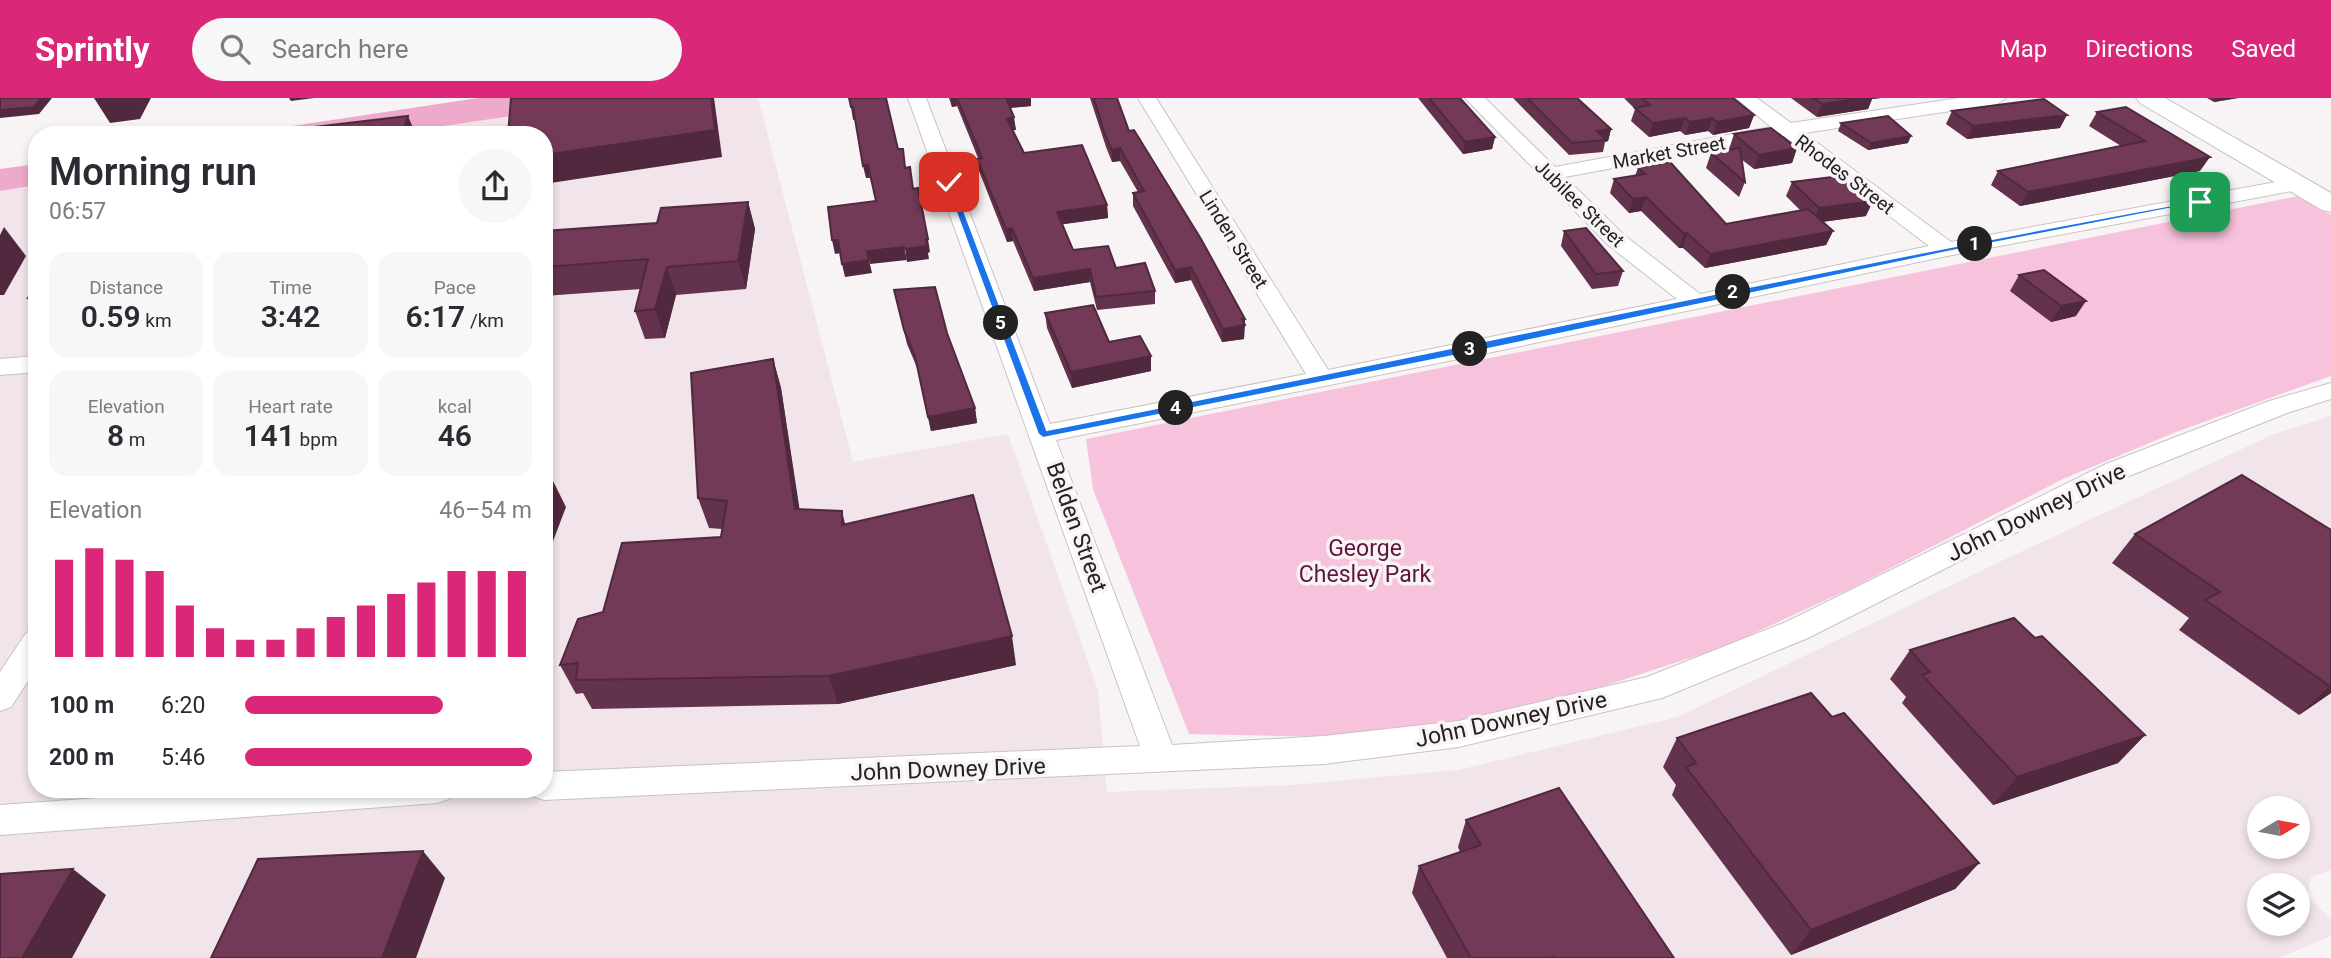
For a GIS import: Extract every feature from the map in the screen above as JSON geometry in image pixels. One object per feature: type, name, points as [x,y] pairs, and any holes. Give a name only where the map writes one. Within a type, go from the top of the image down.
[{"type":"main road","points":[[2148,98],[2331,204]]},
{"type":"street","name":"Belden Street","points":[[918,98],[1161,759]]},
{"type":"street","name":"Linden Street","points":[[1147,98],[1321,379]]},
{"type":"street","name":"Jubilee Street","points":[[1474,98],[1616,240],[1693,300]]},
{"type":"street","name":"Rhodes Street","points":[[1745,98],[1947,249]]},
{"type":"street","name":"Market Street","points":[[1550,174],[1786,130],[1997,98]]},
{"type":"street","points":[[1043,434],[1947,249],[2297,184]]},
{"type":"street","points":[[0,367],[28,365]]},
{"type":"street","name":"John Downey Drive","points":[[553,786],[1324,750],[1459,734],[1651,689],[1797,631],[2115,471],[2278,407],[2331,391]]},
{"type":"street","points":[[0,698],[28,655]]},
{"type":"street","points":[[0,820],[310,798]]},
{"type":"shaded area","points":[[478,98],[633,98],[443,126],[293,126]]},
{"type":"shaded area","points":[[633,98],[758,98],[853,462],[1008,434],[1098,690],[1107,792],[1292,785],[1458,770],[1678,717],[2012,556],[2274,434],[2331,416],[2331,870],[2311,877],[2310,883],[2310,873],[2247,873],[2247,936],[2310,936],[2310,898],[2331,920],[2331,936],[2279,958],[0,958],[0,191],[28,186],[28,798],[553,798],[553,126],[443,126]]},
{"type":"shaded area","points":[[28,165],[28,186],[0,191],[0,169]]},
{"type":"green space","name":"George Chesley Park","points":[[2298,196],[2331,215],[2331,376],[2176,432],[2063,479],[1854,587],[1724,647],[1561,700],[1378,738],[1189,734],[1093,489],[1086,439]]},
{"type":"building","points":[[0,98],[41,98],[34,107],[0,110]]},
{"type":"building","points":[[511,98],[711,98],[715,130],[553,154],[553,126],[509,126]]},
{"type":"building","points":[[849,98],[886,98],[898,149],[903,149],[905,168],[910,167],[913,189],[918,188],[927,246],[867,251],[869,260],[842,264],[838,240],[832,240],[828,207],[876,201],[868,165],[863,166],[853,107]]},
{"type":"building","points":[[957,98],[1006,98],[1014,117],[1007,119],[1024,153],[1082,145],[1107,205],[1057,212],[1073,250],[1108,246],[1116,268],[1145,263],[1155,291],[1096,297],[1090,269],[1033,278],[1012,228],[1006,229],[977,159],[982,158]]},
{"type":"building","points":[[1094,98],[1117,98],[1129,131],[1134,130],[1201,239],[1245,319],[1242,319],[1245,325],[1223,329],[1191,267],[1175,270],[1133,193],[1144,191],[1120,148],[1112,150]]},
{"type":"building","points":[[1429,98],[1460,98],[1495,137],[1465,142]]},
{"type":"building","points":[[1527,98],[1577,98],[1611,129],[1597,131],[1606,140],[1572,143]]},
{"type":"building","points":[[1642,98],[1733,98],[1754,115],[1717,122],[1712,118],[1690,122],[1685,118],[1653,123],[1635,108],[1650,105]]},
{"type":"building","points":[[1813,98],[1861,98],[1822,104]]},
{"type":"building","points":[[2044,99],[2067,115],[1973,126],[1952,111]]},
{"type":"building","points":[[2126,107],[2210,157],[2028,192],[1998,171],[2145,141],[2097,112]]},
{"type":"building","points":[[408,116],[405,126],[323,126]]},
{"type":"building","points":[[1888,116],[1911,136],[1871,143],[1841,123]]},
{"type":"building","points":[[1771,128],[1797,148],[1759,155],[1734,134]]},
{"type":"building","points":[[1740,148],[1745,182],[1711,153]]},
{"type":"building","points":[[1670,162],[1726,224],[1808,209],[1833,231],[1710,254],[1687,233],[1684,234],[1646,197],[1633,199],[1614,179],[1645,174],[1638,168]]},
{"type":"building","points":[[1840,176],[1873,201],[1819,208],[1792,182]]},
{"type":"building","points":[[748,202],[738,261],[667,267],[655,309],[635,311],[648,259],[553,266],[553,230],[657,223],[661,208]]},
{"type":"building","points":[[1586,228],[1623,271],[1596,274],[1564,231]]},
{"type":"building","points":[[2044,270],[2086,301],[2061,306],[2019,275]]},
{"type":"building","points":[[935,287],[947,333],[975,408],[928,417],[915,356],[904,330],[894,290]]},
{"type":"building","points":[[1093,305],[1109,342],[1140,336],[1151,356],[1071,372],[1045,313]]},
{"type":"building","points":[[773,359],[795,509],[842,511],[842,525],[973,495],[1012,636],[829,676],[576,680],[578,663],[560,665],[578,619],[603,612],[622,543],[721,537],[727,501],[698,498],[691,373]]},
{"type":"building","points":[[2242,475],[2331,530],[2330,686],[2205,600],[2220,592],[2135,534]]},
{"type":"building","points":[[2014,618],[2035,638],[2042,636],[2145,735],[2017,777],[1922,675],[1930,672],[1910,650]]},
{"type":"building","points":[[1811,693],[1832,717],[1844,713],[1979,863],[1811,930],[1686,767],[1696,763],[1677,738]]},
{"type":"building","points":[[1559,788],[1674,958],[1471,958],[1419,866],[1481,845],[1466,820]]},
{"type":"building","points":[[423,851],[382,958],[211,958],[258,859]]},
{"type":"building","points":[[73,869],[22,958],[0,958],[0,874]]},
{"type":"route","points":[[949,182],[1043,434],[1483,347],[1693,300],[1947,249],[2200,202]]}]
